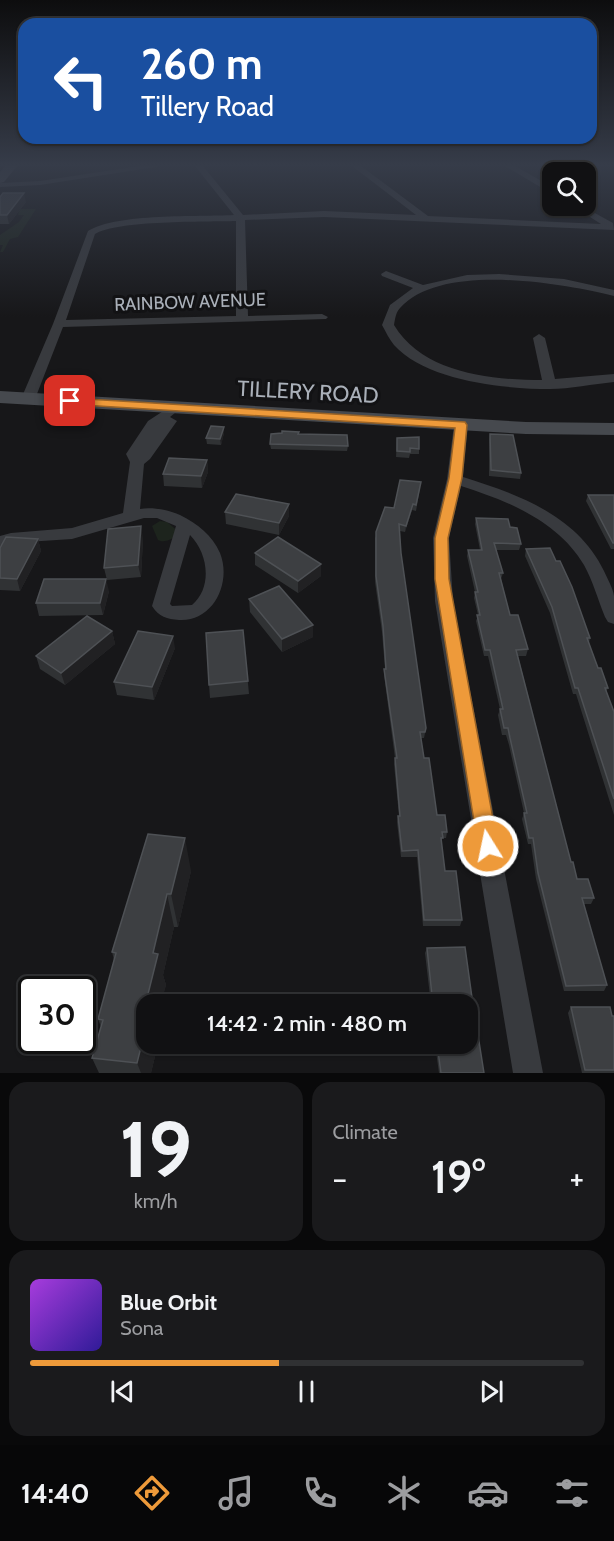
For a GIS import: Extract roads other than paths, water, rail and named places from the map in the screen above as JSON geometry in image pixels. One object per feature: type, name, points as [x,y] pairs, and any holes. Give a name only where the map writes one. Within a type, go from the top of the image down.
[{"type":"street","points":[[28,399],[59,324],[91,232],[99,228],[126,223],[266,216]]},
{"type":"street","points":[[376,216],[614,227]]},
{"type":"street","points":[[595,216],[614,227]]},
{"type":"street","points":[[240,217],[242,318]]},
{"type":"street","points":[[386,274],[422,288]]},
{"type":"street","points":[[614,293],[567,282],[467,278],[422,288],[406,297],[393,309],[388,325],[399,343],[438,366],[459,374],[486,380],[550,385],[614,378]]},
{"type":"street","name":"RAINBOW AVENUE","points":[[59,324],[322,317]]},
{"type":"street","points":[[539,338],[550,385]]},
{"type":"street","name":"TILLERY ROAD","points":[[0,398],[172,411],[569,430],[614,429]]},
{"type":"street","points":[[131,514],[137,462],[145,456],[171,419],[172,411]]},
{"type":"street","points":[[461,425],[455,478],[441,538],[444,601],[528,1073]]},
{"type":"street","points":[[455,478],[513,498],[533,508],[567,533],[592,564],[614,617]]},
{"type":"street","points":[[0,541],[83,532],[131,514],[158,512],[171,516],[185,524],[198,532],[207,543],[212,555],[215,572],[212,589],[202,607],[192,613],[167,612],[161,606],[185,524]]}]
